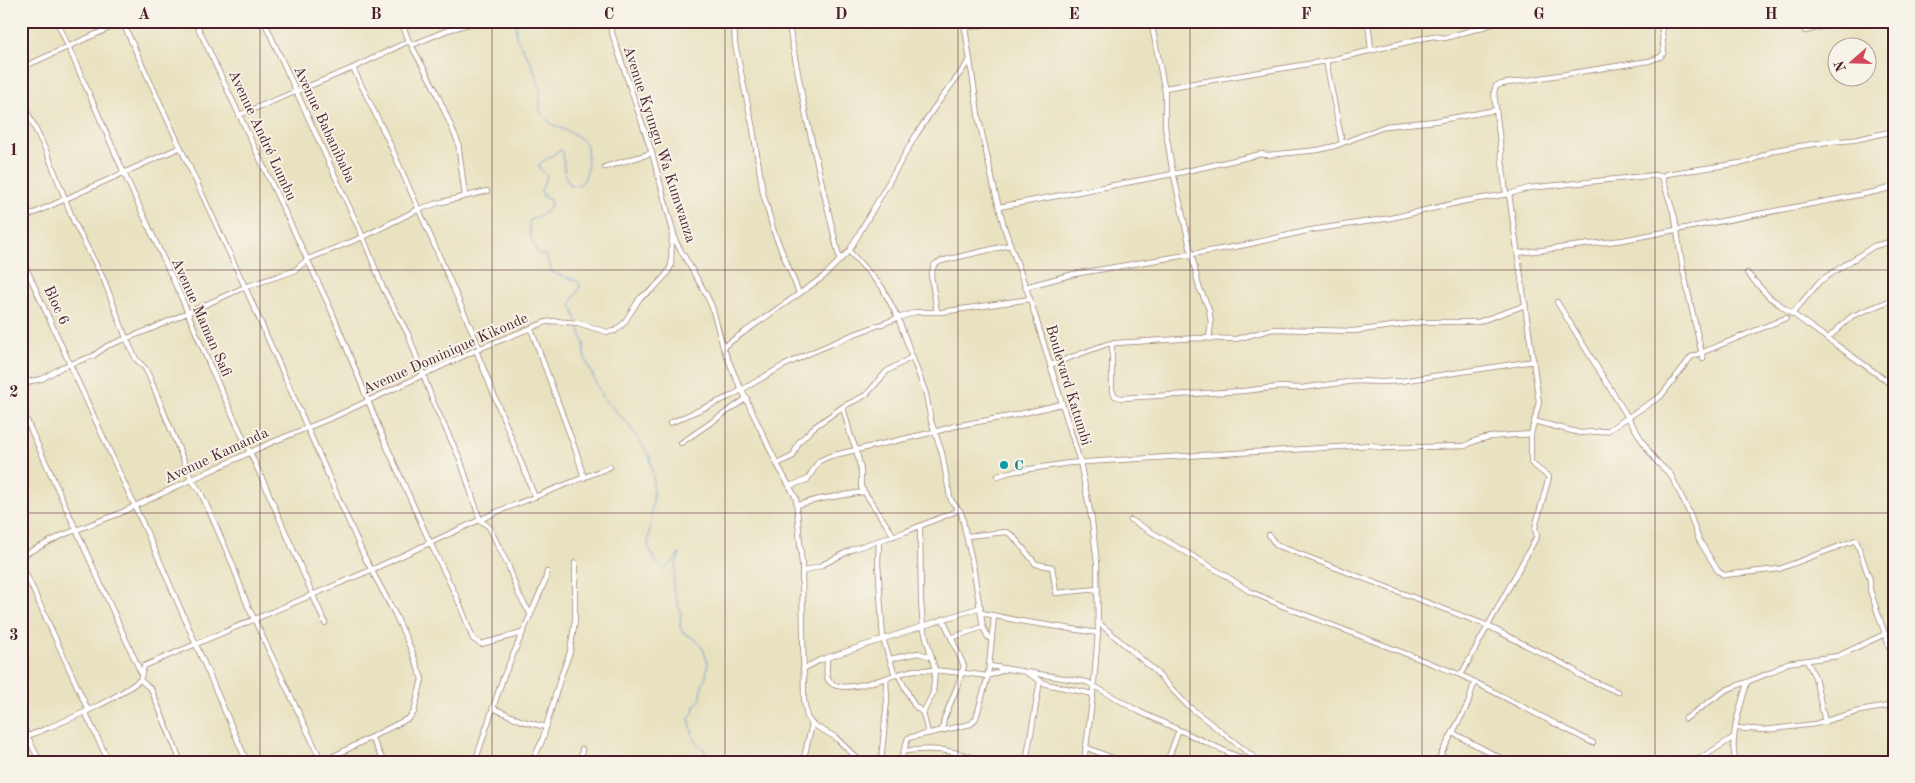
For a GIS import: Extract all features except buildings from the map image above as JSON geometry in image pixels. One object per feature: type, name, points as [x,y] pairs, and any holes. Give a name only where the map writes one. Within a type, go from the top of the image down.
[{"type":"street","name":"Avenue Maman Safi","points":[[57,21],[325,623]]},
{"type":"street","name":"Avenue André Lumbu","points":[[195,21],[332,312],[368,401],[430,543],[460,602],[472,636],[475,641],[481,644],[522,633]]},
{"type":"street","name":"Avenue Babanibaba","points":[[264,21],[363,236],[383,288],[408,334],[437,412],[460,459],[480,520],[489,527],[518,592],[531,615]]},
{"type":"street","points":[[401,21],[410,43],[434,87],[458,142],[465,196]]},
{"type":"street","points":[[240,115],[410,43],[479,21]]},
{"type":"street","name":"Avenue Kyungu Wa Kumwanza","points":[[608,21],[652,153],[680,251],[712,307],[723,347],[798,505],[797,529],[802,572],[804,705],[807,717],[812,724]]},
{"type":"street","points":[[734,21],[735,44],[753,129],[763,193],[774,232],[799,294]]},
{"type":"street","points":[[788,21],[806,116],[840,261]]},
{"type":"street","name":"Boulevard Katumbi","points":[[964,21],[984,149],[1010,245],[1030,299],[1080,462],[1092,521],[1099,623],[1093,694],[1084,762]]},
{"type":"street","points":[[966,28],[1002,21]]},
{"type":"street","points":[[1151,21],[1165,88],[1165,126],[1174,174],[1199,287],[1209,309],[1211,323],[1209,338]]},
{"type":"street","points":[[1368,21],[1371,50]]},
{"type":"street","points":[[1482,21],[1483,27]]},
{"type":"street","points":[[1165,88],[1326,61],[1433,36],[1445,38],[1503,21]]},
{"type":"street","points":[[1462,675],[1537,536],[1535,528],[1549,477],[1532,464],[1530,434],[1539,402],[1494,92],[1496,86],[1502,84],[1649,61],[1660,57],[1664,52],[1661,21]]},
{"type":"street","points":[[1805,31],[1851,21]]},
{"type":"street","points":[[1862,21],[1865,23],[1869,21]]},
{"type":"street","points":[[21,68],[123,22],[245,287],[360,547],[395,614],[422,679],[414,712],[409,718],[322,762],[282,679],[256,619],[247,604],[215,523],[200,491],[192,481],[150,378],[145,368],[136,359],[126,338],[104,280],[74,222],[48,154],[21,99]]},
{"type":"street","points":[[723,347],[829,272],[849,251],[916,135],[970,60]]},
{"type":"street","points":[[1326,61],[1342,143]]},
{"type":"street","points":[[353,68],[389,142],[417,210],[442,260],[535,497]]},
{"type":"street","points":[[999,207],[1174,174],[1261,154],[1268,156],[1318,150],[1386,126],[1434,121],[1496,110]]},
{"type":"street","points":[[1662,177],[1666,174],[1748,162],[1770,151],[1826,142],[1854,140],[1894,131]]},
{"type":"street","points":[[21,219],[181,147]]},
{"type":"street","points":[[605,167],[652,153]]},
{"type":"street","points":[[1025,287],[1074,274],[1244,246],[1312,230],[1382,220],[1466,200],[1508,194],[1529,188],[1656,175],[1662,177]]},
{"type":"street","points":[[1662,177],[1674,213],[1683,270],[1704,359]]},
{"type":"street","points":[[1518,253],[1623,240],[1894,187]]},
{"type":"street","points":[[21,387],[62,367],[94,356],[107,346],[245,287],[294,271],[308,260],[417,210],[487,191]]},
{"type":"street","name":"Avenue Dominique Kikonde","points":[[308,428],[478,350],[546,322],[578,323],[607,332],[615,331],[624,323],[640,298],[653,289],[666,275],[671,266],[671,224]]},
{"type":"street","points":[[1792,314],[1820,281],[1874,246],[1894,240]]},
{"type":"street","points":[[937,312],[931,275],[934,265],[946,260],[1010,245]]},
{"type":"street","points":[[849,251],[882,287],[898,318],[926,394],[934,432],[942,453],[950,497],[959,510],[967,536],[983,627],[988,637],[992,640]]},
{"type":"street","name":"Bloc 6","points":[[21,257],[167,578],[194,644],[213,682],[247,762]]},
{"type":"street","points":[[1747,274],[1769,297],[1894,386]]},
{"type":"street","points":[[670,423],[743,390],[781,367],[808,354],[898,318],[916,312],[937,312],[1030,299]]},
{"type":"street","points":[[1827,339],[1852,316],[1894,299]]},
{"type":"street","points":[[1557,302],[1653,456],[1671,475],[1689,512],[1699,540],[1718,571],[1729,575],[1779,568],[1856,540],[1870,580],[1870,590],[1892,650],[1894,661]]},
{"type":"street","points":[[1050,365],[1112,343],[1209,338],[1236,339],[1273,329],[1354,331],[1423,322],[1478,322],[1526,305]]},
{"type":"street","points":[[1534,421],[1580,433],[1607,431],[1660,396],[1691,357],[1786,318]]},
{"type":"street","points":[[531,329],[584,478]]},
{"type":"street","points":[[1112,343],[1112,390],[1115,396],[1121,398],[1279,387],[1301,388],[1356,381],[1401,381],[1534,361]]},
{"type":"street","points":[[777,464],[793,456],[799,442],[813,428],[843,407],[866,395],[887,371],[912,356]]},
{"type":"street","points":[[1886,381],[1894,376]]},
{"type":"street","points":[[681,444],[747,398]]},
{"type":"street","points":[[789,486],[807,480],[819,461],[825,458],[955,426],[1016,415],[1061,404]]},
{"type":"street","points":[[843,407],[861,470],[861,487],[894,536]]},
{"type":"street","points":[[21,408],[77,530],[141,678],[151,689],[181,762]]},
{"type":"street","name":"Avenue Kamanda","points":[[21,556],[308,428]]},
{"type":"street","points":[[998,476],[1018,470],[1080,462],[1372,444],[1381,448],[1465,446],[1483,438],[1530,434]]},
{"type":"street","points":[[21,739],[86,711],[141,678],[144,666],[372,570],[480,520],[610,467]]},
{"type":"street","points":[[798,505],[820,499],[863,492]]},
{"type":"street","points":[[802,572],[820,566],[854,549],[894,536],[959,510]]},
{"type":"street","points":[[1131,520],[1249,591],[1285,607],[1462,675],[1474,683],[1593,743]]},
{"type":"street","points":[[920,526],[921,602],[924,626],[935,670],[933,693],[923,713]]},
{"type":"street","points":[[967,536],[999,532],[1006,532],[1012,535],[1036,564],[1052,567],[1056,593],[1098,589]]},
{"type":"street","points":[[1269,535],[1276,545],[1488,626],[1573,669],[1579,675],[1618,692]]},
{"type":"street","points":[[879,541],[878,563],[883,639],[896,674],[914,705],[923,713],[928,734]]},
{"type":"street","points":[[21,563],[109,762]]},
{"type":"street","points":[[532,762],[542,741],[570,652],[575,620],[575,563]]},
{"type":"street","points":[[475,762],[503,678],[531,615],[547,572]]},
{"type":"street","points":[[803,669],[827,658],[981,607]]},
{"type":"street","points":[[982,613],[1098,632]]},
{"type":"street","points":[[903,762],[908,738],[965,726],[971,724],[976,718],[990,666],[994,616]]},
{"type":"street","points":[[942,731],[944,719],[964,663],[943,619]]},
{"type":"street","points":[[1099,623],[1153,669],[1187,704],[1260,762]]},
{"type":"street","points":[[951,638],[983,627]]},
{"type":"street","points":[[1685,719],[1726,690],[1772,672],[1786,663],[1838,656],[1885,634]]},
{"type":"street","points":[[890,659],[918,653],[931,656]]},
{"type":"street","points":[[827,658],[827,677],[838,685],[864,685],[914,670],[962,672],[988,676],[1005,669]]},
{"type":"street","points":[[1807,661],[1815,677],[1825,722]]},
{"type":"street","points":[[990,666],[1075,679],[1093,685],[1140,712],[1249,762]]},
{"type":"street","points":[[1023,671],[1046,684],[1093,694]]},
{"type":"street","points":[[880,762],[888,700],[886,678]]},
{"type":"street","points":[[1026,762],[1040,681]]},
{"type":"street","points":[[1438,762],[1468,704],[1474,683]]},
{"type":"street","points":[[1736,762],[1733,750],[1734,737],[1747,683]]},
{"type":"street","points":[[1736,728],[1764,730],[1825,722],[1860,711],[1894,705]]},
{"type":"street","points":[[493,708],[522,721],[546,727]]},
{"type":"street","points":[[21,723],[40,762]]},
{"type":"street","points":[[803,762],[812,724],[835,737],[861,762]]},
{"type":"street","points":[[1167,762],[1179,730]]},
{"type":"street","points":[[1453,733],[1508,762]]},
{"type":"street","points":[[371,737],[384,762]]},
{"type":"street","points":[[1690,762],[1701,758],[1734,737]]},
{"type":"street","points":[[1085,747],[1122,762]]},
{"type":"street","points":[[581,762],[582,749]]},
{"type":"street","points":[[904,752],[926,749],[953,750],[984,762]]},
{"type":"waterway","points":[[516,21],[516,38],[531,62],[540,88],[540,111],[551,124],[576,135],[587,145],[587,172],[582,182],[577,185],[570,185],[566,177],[563,152],[561,150],[539,164],[540,169],[547,176],[541,191],[544,197],[550,200],[551,205],[544,213],[529,221],[530,236],[539,255],[543,254],[546,256],[552,272],[579,282],[580,287],[571,303],[577,321]]},
{"type":"waterway","points":[[578,325],[584,344],[584,356],[602,397],[629,425],[650,457],[653,499],[648,546],[656,562],[664,569],[680,553],[676,565],[673,588],[681,614],[680,625],[682,632],[696,640],[703,649],[708,663],[702,685],[701,699],[689,718],[693,736],[698,745],[705,750],[702,761],[707,762]]},
{"type":"place","name":"C","points":[[1004,465]]}]
